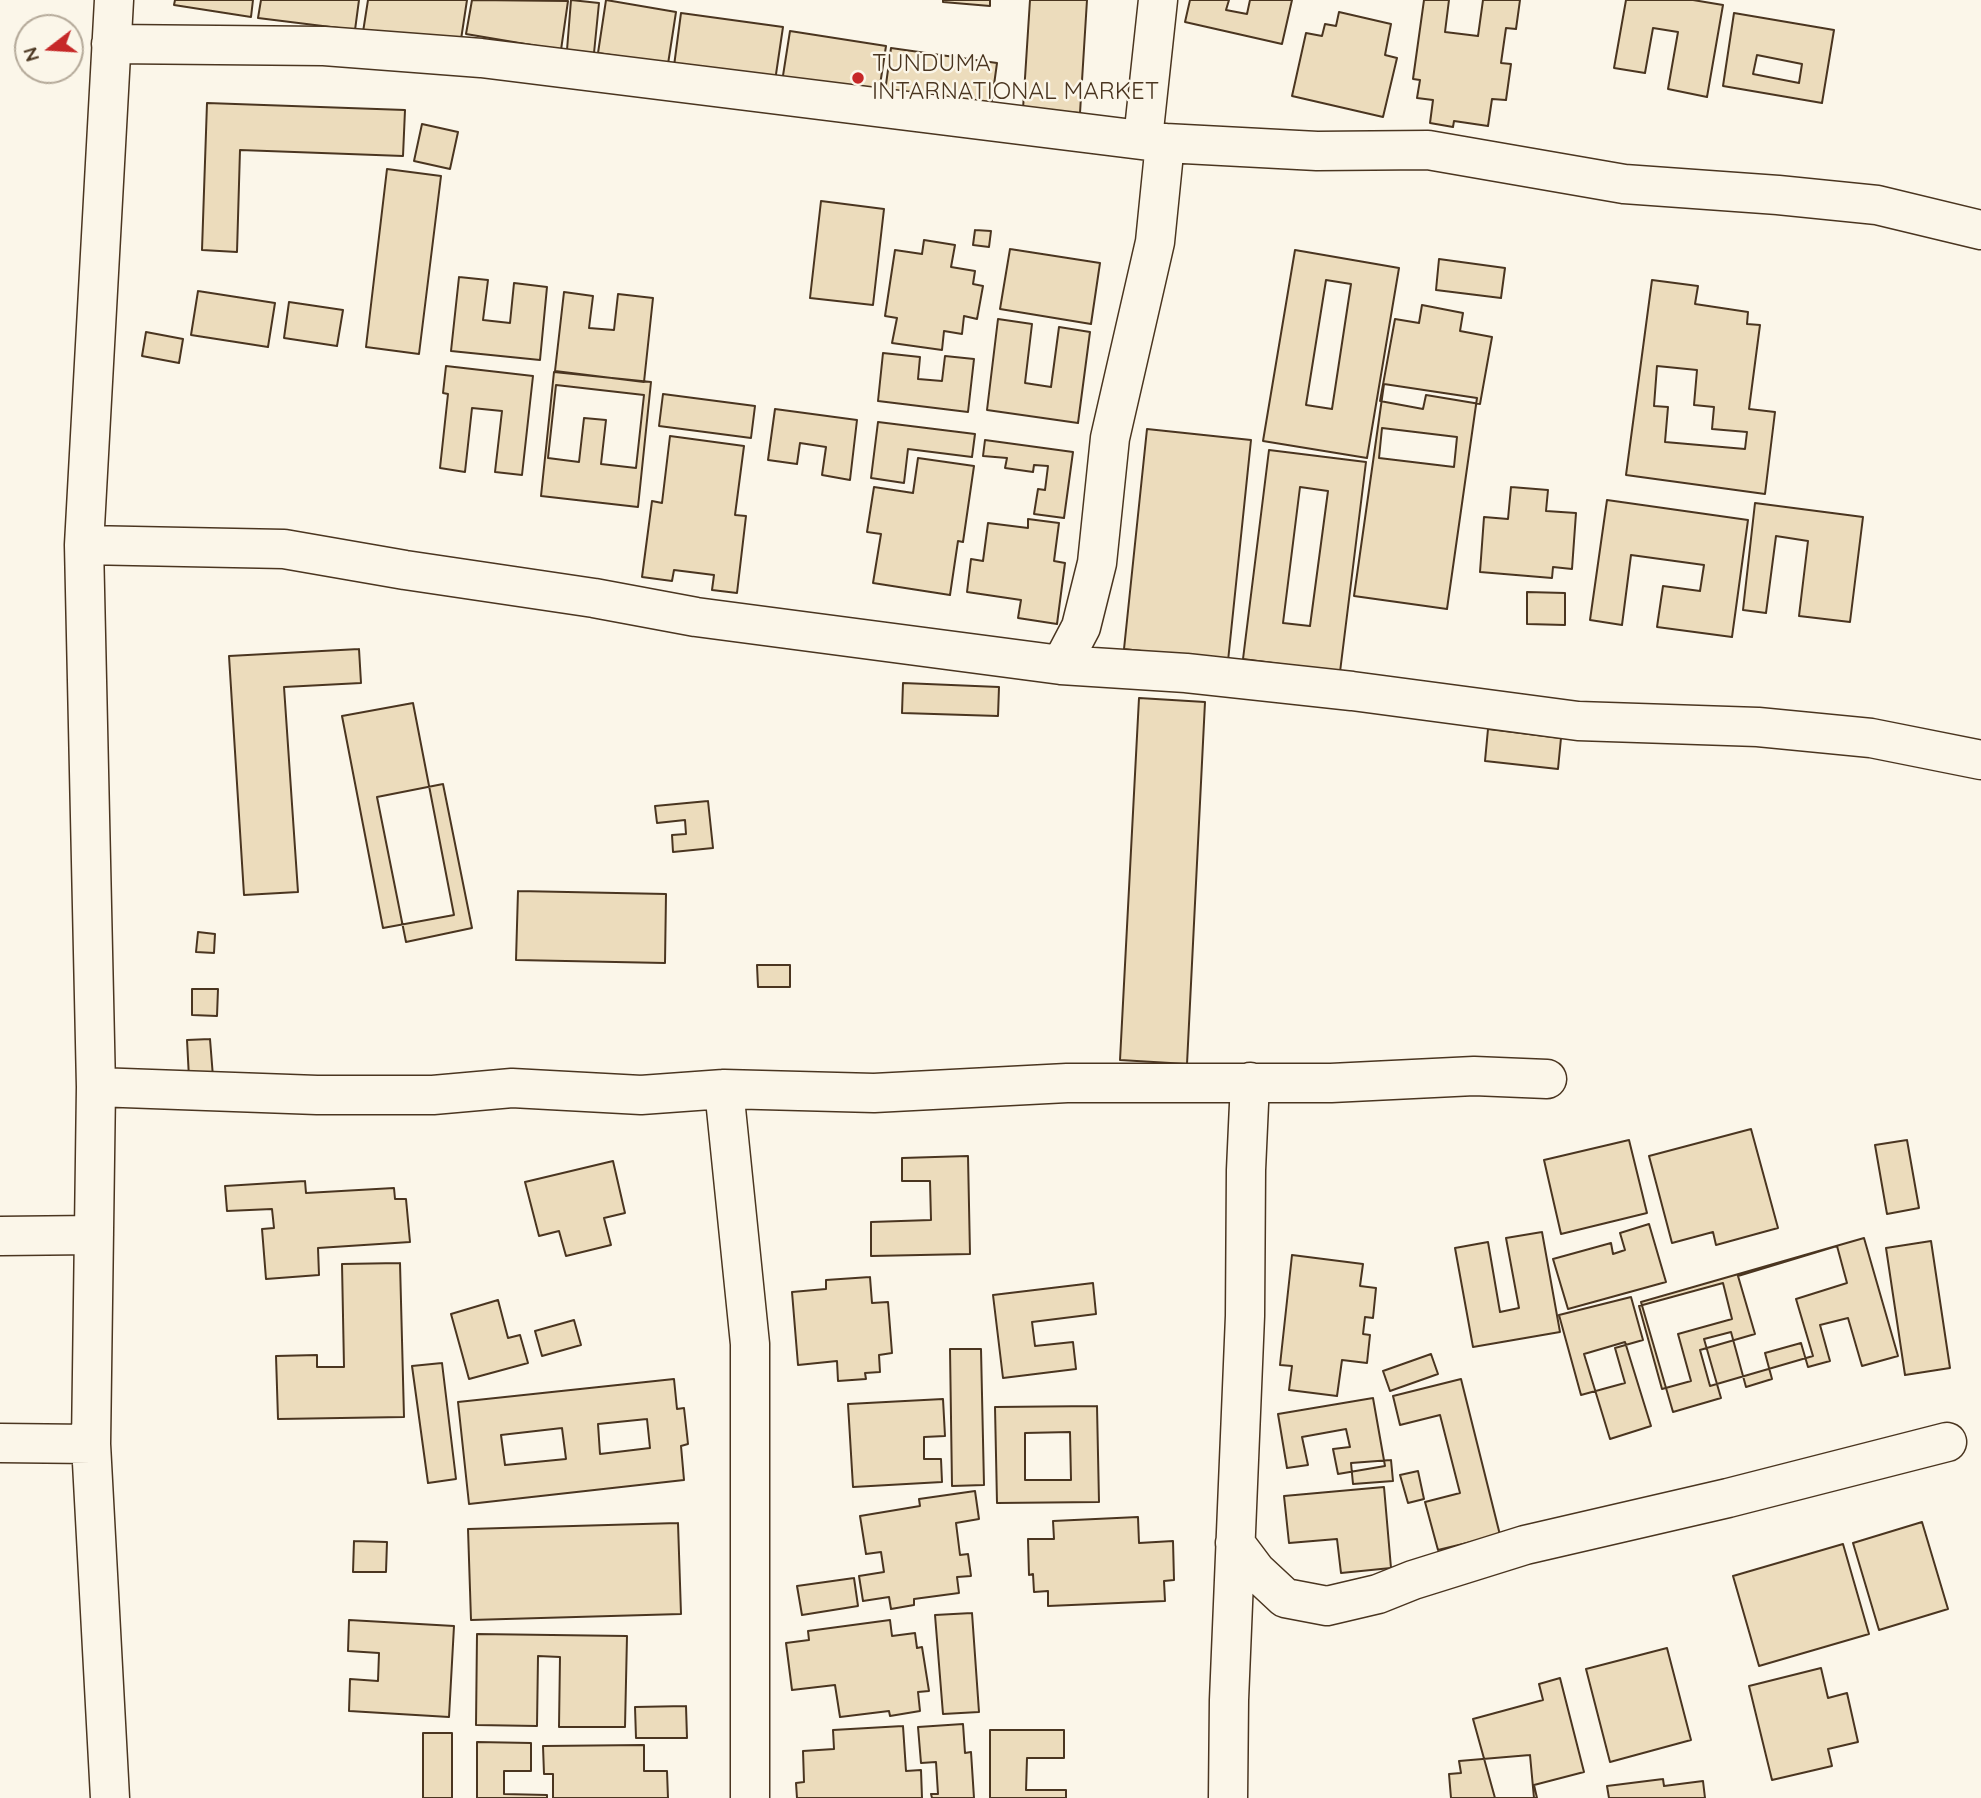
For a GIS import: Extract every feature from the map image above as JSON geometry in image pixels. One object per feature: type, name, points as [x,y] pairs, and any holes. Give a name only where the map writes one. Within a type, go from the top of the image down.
[{"type":"street","points":[[110,1798],[91,1444],[96,1087],[84,545],[114,0]]},
{"type":"street","points":[[1061,665],[1081,627],[1097,563],[1110,438],[1155,242],[1154,141],[1158,0]]},
{"type":"street","points":[[111,44],[324,46],[481,58],[1154,141],[1317,151],[1428,150],[1624,184],[1877,205],[1981,230]]},
{"type":"street","points":[[84,545],[284,548],[696,617],[1061,665],[1186,673],[1352,691],[1578,721],[1758,727],[1871,738],[1981,760]]},
{"type":"street","points":[[96,1087],[343,1095],[433,1095],[512,1088],[641,1095],[724,1089],[874,1093],[1068,1083],[1332,1083],[1474,1076],[1548,1079]]},
{"type":"street","points":[[1228,1798],[1229,1700],[1245,1316],[1246,1170],[1250,1082]]},
{"type":"street","points":[[724,1089],[750,1344],[750,1798]]},
{"type":"street","points":[[0,1236],[94,1235]]},
{"type":"street","points":[[1235,1543],[1256,1571],[1285,1598],[1327,1606],[1378,1594],[1413,1580],[1525,1545],[1728,1498],[1947,1442]]},
{"type":"street","points":[[0,1443],[91,1444]]},
{"type":"building","points":[[175,0],[253,0],[251,17],[174,5]]},
{"type":"building","points":[[261,0],[359,0],[355,30],[258,18]]},
{"type":"building","points":[[368,0],[467,0],[460,46],[363,32]]},
{"type":"building","points":[[472,0],[568,1],[561,50],[466,34]]},
{"type":"building","points":[[571,0],[599,3],[594,53],[567,50]]},
{"type":"building","points":[[606,0],[676,12],[668,64],[598,53]]},
{"type":"building","points":[[990,0],[990,6],[943,2]]},
{"type":"building","points":[[1030,0],[1087,0],[1080,113],[1023,109]]},
{"type":"building","points":[[1190,0],[1229,0],[1226,10],[1247,14],[1250,0],[1292,0],[1282,44],[1185,22]]},
{"type":"building","points":[[1424,0],[1449,0],[1445,32],[1478,36],[1483,0],[1520,0],[1516,29],[1506,28],[1501,63],[1511,64],[1506,100],[1492,99],[1488,126],[1454,121],[1453,127],[1430,123],[1433,100],[1417,98],[1420,80],[1413,79]]},
{"type":"building","points":[[1626,0],[1693,0],[1723,5],[1707,97],[1668,89],[1678,32],[1653,28],[1645,73],[1614,68]]},
{"type":"building","points":[[1339,12],[1391,24],[1385,55],[1397,58],[1383,117],[1292,96],[1306,33],[1322,36],[1325,24],[1336,26]]},
{"type":"building","points":[[681,13],[783,27],[775,81],[674,66]]},
{"type":"building","points":[[1734,13],[1834,30],[1822,103],[1723,86]],"holes":[[[1757,55],[1802,64],[1799,83],[1753,74]]]},
{"type":"building","points":[[790,31],[886,46],[878,98],[782,82]]},
{"type":"building","points":[[891,48],[997,63],[990,114],[884,99]]},
{"type":"building","points":[[207,103],[405,110],[403,156],[240,150],[237,252],[202,250]]},
{"type":"building","points":[[422,124],[458,132],[450,169],[414,161]]},
{"type":"building","points":[[387,169],[441,176],[419,354],[366,347]]},
{"type":"building","points":[[821,201],[884,209],[873,305],[810,298]]},
{"type":"building","points":[[975,230],[991,231],[989,247],[973,245]]},
{"type":"building","points":[[924,240],[955,245],[951,267],[975,271],[973,284],[983,286],[977,319],[964,316],[962,334],[944,331],[942,350],[892,343],[897,318],[885,316],[895,250],[922,254]]},
{"type":"building","points":[[1010,249],[1100,263],[1091,324],[1000,309]]},
{"type":"building","points":[[1295,250],[1399,268],[1367,458],[1263,441]],"holes":[[[1326,280],[1351,284],[1332,409],[1306,405]]]},
{"type":"building","points":[[1439,259],[1505,268],[1501,298],[1436,290]]},
{"type":"building","points":[[459,277],[488,280],[483,320],[510,323],[514,283],[547,287],[540,360],[451,351]]},
{"type":"building","points":[[1652,280],[1698,286],[1695,304],[1748,312],[1747,324],[1760,325],[1749,409],[1775,412],[1765,494],[1626,475]],"holes":[[[1657,366],[1697,370],[1694,405],[1714,407],[1712,429],[1747,432],[1745,449],[1665,442],[1668,407],[1654,406]]]},
{"type":"building","points":[[198,291],[275,303],[268,347],[191,335]]},
{"type":"building","points":[[564,292],[593,296],[589,328],[614,330],[618,294],[653,298],[644,382],[555,371]]},
{"type":"building","points":[[289,302],[343,310],[337,346],[284,338]]},
{"type":"building","points":[[1422,305],[1463,313],[1460,331],[1492,337],[1480,404],[1426,395],[1423,409],[1380,401],[1395,319],[1419,323]]},
{"type":"building","points":[[998,319],[1032,324],[1025,383],[1051,387],[1059,327],[1090,332],[1078,423],[987,410]]},
{"type":"building","points":[[146,332],[183,339],[179,363],[142,356]]},
{"type":"building","points":[[883,353],[920,357],[918,379],[942,381],[945,356],[974,359],[968,412],[878,401]]},
{"type":"building","points":[[446,366],[533,376],[522,475],[495,472],[502,411],[472,408],[465,472],[440,468],[448,394],[443,393]]},
{"type":"building","points":[[554,372],[651,382],[638,507],[541,496]]},
{"type":"building","points":[[1384,384],[1477,398],[1447,609],[1354,596]]},
{"type":"building","points":[[556,385],[644,395],[636,468],[601,464],[606,420],[584,418],[579,462],[548,458]]},
{"type":"building","points":[[663,394],[755,406],[751,438],[659,426]]},
{"type":"building","points":[[775,409],[857,420],[850,480],[822,475],[826,447],[800,443],[797,464],[768,460]]},
{"type":"building","points":[[878,422],[975,434],[972,457],[908,449],[904,483],[871,478]]},
{"type":"building","points":[[1382,428],[1457,437],[1454,467],[1379,458]]},
{"type":"building","points":[[1147,429],[1251,440],[1228,661],[1124,649]]},
{"type":"building","points":[[670,436],[744,446],[735,515],[746,516],[737,593],[712,590],[714,575],[674,570],[672,581],[642,577],[652,501],[662,503]]},
{"type":"building","points":[[985,440],[1073,452],[1064,518],[1034,514],[1038,489],[1045,490],[1048,466],[1034,465],[1033,472],[1005,468],[1007,458],[983,456]]},
{"type":"building","points":[[1269,450],[1366,462],[1340,672],[1243,659]],"holes":[[[1300,487],[1328,491],[1310,626],[1283,623]]]},
{"type":"building","points":[[918,458],[974,466],[963,542],[958,541],[950,595],[873,583],[881,534],[867,532],[874,487],[913,493]]},
{"type":"building","points":[[1511,487],[1548,490],[1546,511],[1576,513],[1572,569],[1553,567],[1552,578],[1480,572],[1484,517],[1508,519]]},
{"type":"building","points":[[1607,500],[1748,520],[1732,637],[1657,627],[1663,586],[1700,591],[1704,565],[1631,555],[1622,625],[1590,620]]},
{"type":"building","points":[[1755,503],[1863,517],[1850,622],[1799,616],[1808,541],[1776,536],[1766,613],[1743,610]]},
{"type":"building","points":[[1028,519],[1059,523],[1054,561],[1065,563],[1057,624],[1018,618],[1021,600],[967,592],[971,559],[983,561],[988,523],[1028,528]]},
{"type":"building","points":[[1527,592],[1565,593],[1565,625],[1527,624]]},
{"type":"building","points":[[359,649],[361,683],[284,687],[298,892],[244,895],[229,656]]},
{"type":"building","points":[[903,683],[999,687],[998,716],[902,713]]},
{"type":"building","points":[[1139,698],[1205,702],[1187,1064],[1120,1060]]},
{"type":"building","points":[[413,703],[454,915],[383,928],[342,716]]},
{"type":"building","points":[[1488,729],[1561,738],[1558,769],[1485,761]]},
{"type":"building","points":[[443,784],[472,928],[406,942],[377,797]]},
{"type":"building","points":[[708,801],[713,848],[673,852],[672,835],[686,834],[685,820],[657,823],[655,806]]},
{"type":"building","points":[[518,891],[666,894],[665,963],[516,960]]},
{"type":"building","points":[[198,932],[215,934],[214,953],[196,952]]},
{"type":"building","points":[[757,965],[790,965],[790,987],[758,987]]},
{"type":"building","points":[[192,989],[218,989],[217,1016],[192,1015]]},
{"type":"building","points":[[210,1039],[213,1077],[189,1078],[187,1040]]},
{"type":"building","points":[[1751,1129],[1778,1228],[1716,1245],[1713,1232],[1672,1243],[1649,1156]]},
{"type":"building","points":[[1629,1140],[1647,1213],[1561,1234],[1544,1160]]},
{"type":"building","points":[[1907,1140],[1919,1208],[1887,1214],[1875,1145]]},
{"type":"building","points":[[968,1156],[970,1254],[871,1256],[871,1222],[931,1220],[930,1181],[902,1181],[902,1158]]},
{"type":"building","points":[[613,1161],[625,1213],[604,1218],[611,1245],[566,1256],[559,1231],[539,1236],[525,1182]]},
{"type":"building","points":[[305,1181],[306,1193],[394,1188],[395,1199],[406,1199],[410,1242],[318,1248],[319,1275],[266,1279],[262,1229],[274,1228],[272,1209],[227,1211],[225,1186]]},
{"type":"building","points":[[1649,1224],[1666,1282],[1568,1309],[1553,1259],[1611,1243],[1613,1254],[1625,1250],[1620,1233]]},
{"type":"building","points":[[1542,1232],[1560,1332],[1473,1347],[1455,1248],[1488,1242],[1500,1312],[1519,1308],[1506,1238]]},
{"type":"building","points":[[1864,1238],[1898,1356],[1862,1366],[1848,1318],[1820,1325],[1830,1361],[1808,1367],[1801,1343],[1765,1353],[1772,1379],[1746,1387],[1731,1332],[1704,1339],[1721,1398],[1673,1412],[1641,1302]]},
{"type":"building","points":[[1931,1241],[1950,1368],[1905,1375],[1886,1248]]},
{"type":"building","points":[[1837,1246],[1847,1283],[1796,1299],[1813,1356],[1710,1386],[1700,1350],[1755,1334],[1738,1276]]},
{"type":"building","points":[[1292,1255],[1363,1264],[1360,1286],[1376,1288],[1373,1318],[1365,1317],[1363,1334],[1370,1335],[1367,1363],[1342,1360],[1337,1396],[1289,1390],[1292,1366],[1280,1365]]},
{"type":"building","points":[[400,1263],[404,1417],[278,1419],[276,1356],[317,1355],[317,1367],[344,1367],[342,1264]]},
{"type":"building","points":[[870,1277],[872,1303],[888,1302],[892,1353],[879,1355],[880,1372],[865,1373],[866,1379],[838,1381],[837,1361],[798,1365],[792,1292],[826,1289],[826,1280]]},
{"type":"building","points":[[1093,1283],[1096,1314],[1032,1322],[1035,1346],[1073,1342],[1076,1369],[1003,1378],[993,1295]]},
{"type":"building","points":[[1723,1283],[1732,1319],[1678,1334],[1691,1381],[1662,1389],[1639,1306]]},
{"type":"building","points":[[1631,1297],[1643,1340],[1615,1348],[1625,1383],[1581,1395],[1559,1315]]},
{"type":"building","points":[[498,1300],[508,1338],[520,1335],[528,1363],[469,1379],[451,1314]]},
{"type":"building","points":[[574,1320],[581,1345],[542,1356],[535,1331]]},
{"type":"building","points":[[1625,1342],[1651,1426],[1610,1439],[1584,1354]]},
{"type":"building","points":[[950,1349],[981,1349],[984,1485],[952,1486]]},
{"type":"building","points":[[1431,1354],[1438,1374],[1390,1391],[1383,1371]]},
{"type":"building","points":[[442,1363],[456,1479],[428,1483],[412,1366]]},
{"type":"building","points":[[674,1379],[677,1409],[684,1408],[688,1444],[681,1446],[684,1480],[469,1504],[458,1402]],"holes":[[[647,1419],[650,1448],[600,1454],[598,1424]],[[562,1428],[566,1459],[505,1465],[501,1435]]]},
{"type":"building","points":[[1461,1379],[1500,1535],[1438,1550],[1425,1502],[1460,1493],[1440,1415],[1400,1425],[1393,1396]]},
{"type":"building","points":[[1373,1398],[1385,1466],[1338,1474],[1333,1449],[1350,1447],[1346,1429],[1302,1437],[1308,1465],[1287,1468],[1278,1414]]},
{"type":"building","points":[[943,1399],[945,1436],[924,1437],[924,1459],[941,1459],[942,1482],[853,1487],[848,1404]]},
{"type":"building","points":[[1097,1406],[1099,1502],[997,1503],[995,1407]],"holes":[[[1070,1432],[1071,1480],[1025,1480],[1025,1433]]]},
{"type":"building","points":[[1391,1460],[1393,1481],[1353,1484],[1351,1463]]},
{"type":"building","points":[[1418,1471],[1424,1499],[1408,1503],[1400,1475]]},
{"type":"building","points":[[1384,1487],[1391,1568],[1341,1573],[1337,1539],[1289,1543],[1284,1496]]},
{"type":"building","points":[[975,1491],[979,1519],[956,1523],[960,1555],[968,1554],[971,1576],[957,1577],[959,1593],[914,1599],[914,1605],[891,1609],[889,1597],[863,1601],[859,1576],[884,1572],[881,1552],[866,1554],[860,1516],[920,1506],[919,1499]]},
{"type":"building","points":[[1138,1517],[1139,1543],[1173,1541],[1174,1580],[1164,1581],[1165,1601],[1048,1606],[1048,1591],[1034,1592],[1033,1574],[1029,1575],[1028,1539],[1054,1539],[1053,1521]]},
{"type":"building","points":[[1922,1522],[1948,1609],[1879,1630],[1853,1543]]},
{"type":"building","points":[[678,1523],[681,1614],[471,1620],[468,1529]]},
{"type":"building","points":[[354,1541],[387,1542],[386,1572],[353,1572]]},
{"type":"building","points":[[1843,1544],[1869,1634],[1759,1666],[1733,1576]]},
{"type":"building","points":[[854,1578],[858,1606],[802,1615],[797,1586]]},
{"type":"building","points":[[972,1613],[979,1712],[943,1714],[935,1615]]},
{"type":"building","points":[[349,1620],[454,1626],[449,1717],[349,1711],[350,1679],[378,1681],[379,1653],[348,1651]]},
{"type":"building","points":[[890,1620],[892,1636],[915,1633],[917,1648],[922,1647],[929,1691],[918,1692],[920,1711],[890,1716],[889,1711],[840,1717],[835,1685],[792,1690],[786,1643],[809,1640],[808,1631]]},
{"type":"building","points":[[477,1634],[627,1636],[625,1727],[559,1727],[560,1657],[538,1656],[537,1726],[476,1725]]},
{"type":"building","points":[[1667,1648],[1691,1740],[1610,1762],[1586,1669]]},
{"type":"building","points":[[1821,1668],[1828,1698],[1847,1693],[1858,1742],[1828,1749],[1832,1766],[1772,1780],[1749,1686]]},
{"type":"building","points":[[1560,1678],[1584,1772],[1534,1785],[1537,1798],[1495,1798],[1473,1719],[1543,1700],[1539,1684]]},
{"type":"building","points":[[686,1706],[687,1738],[636,1738],[635,1707]]},
{"type":"building","points":[[963,1724],[965,1753],[971,1752],[974,1798],[932,1798],[931,1794],[938,1794],[936,1762],[921,1763],[918,1727]]},
{"type":"building","points":[[903,1726],[906,1771],[921,1770],[922,1798],[797,1798],[796,1783],[804,1782],[803,1751],[834,1749],[833,1730]]},
{"type":"building","points":[[990,1730],[1064,1730],[1064,1758],[1027,1758],[1026,1790],[1066,1790],[1066,1798],[990,1798]]},
{"type":"building","points":[[423,1733],[452,1733],[452,1798],[423,1798]]},
{"type":"building","points":[[477,1742],[531,1743],[531,1771],[504,1771],[504,1794],[547,1795],[547,1798],[477,1798]]},
{"type":"building","points":[[644,1745],[644,1771],[667,1771],[668,1798],[553,1798],[553,1774],[544,1774],[543,1746]]},
{"type":"building","points":[[1530,1755],[1534,1798],[1451,1798],[1449,1774],[1461,1773],[1459,1761]]},
{"type":"building","points":[[1663,1779],[1664,1786],[1703,1781],[1705,1798],[1609,1798],[1607,1786]]},
{"type":"place","name":"TUNDUMA INTARNATIONAL MARKET","points":[[858,78]]}]
